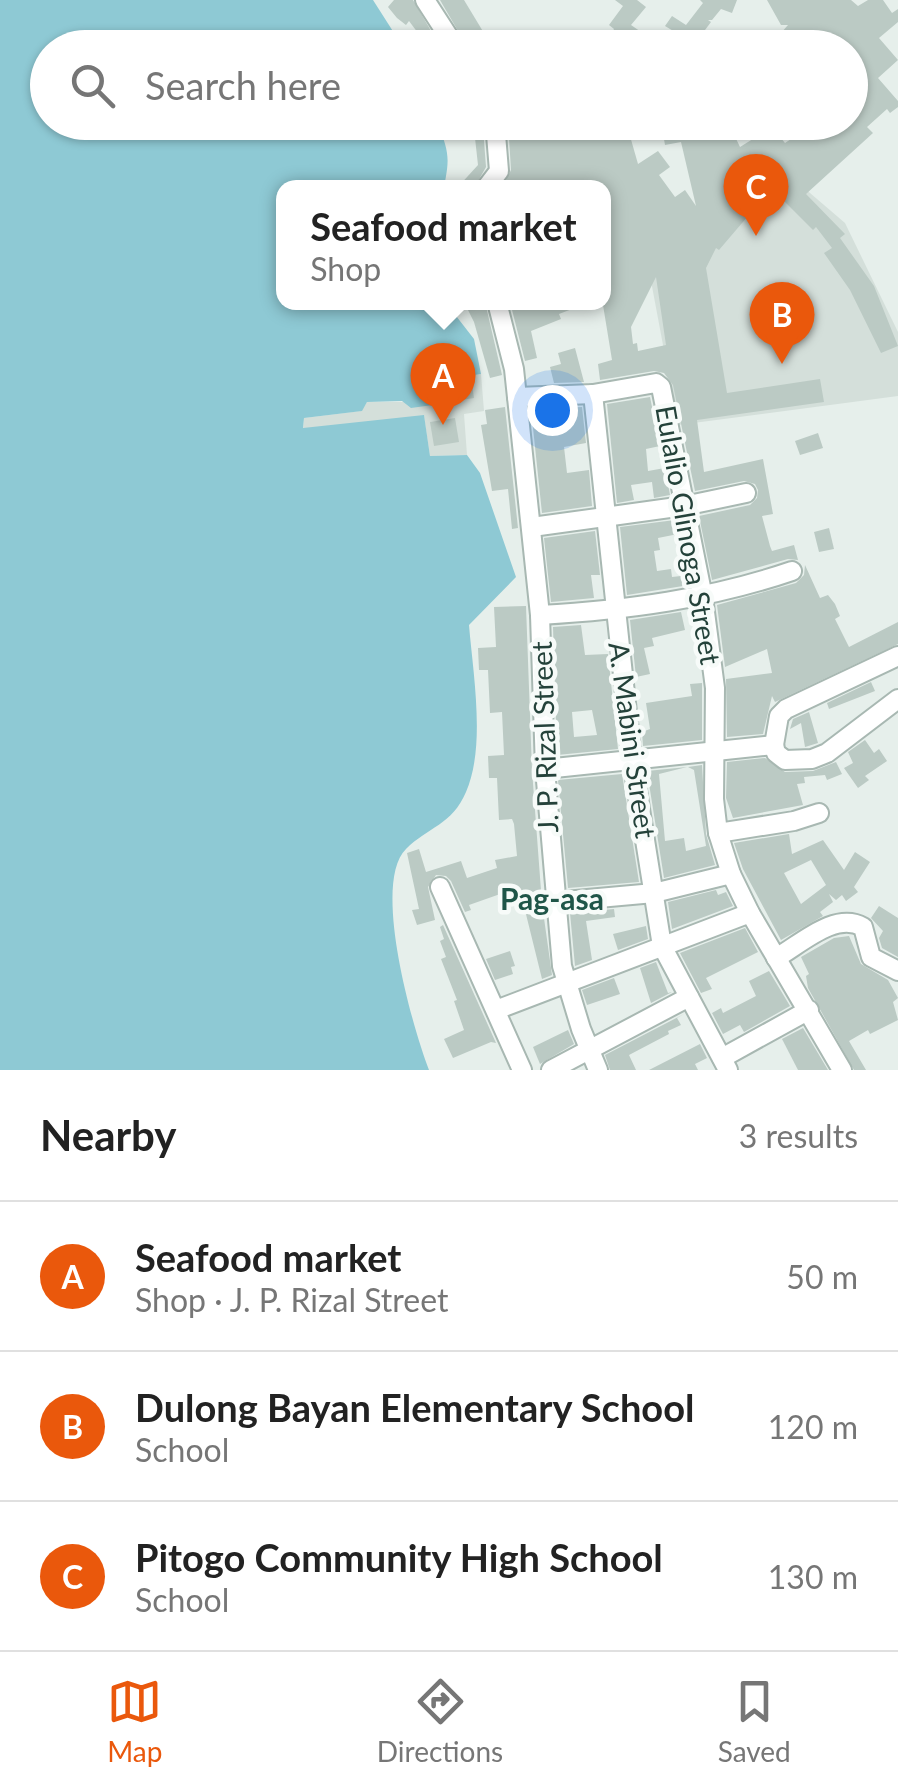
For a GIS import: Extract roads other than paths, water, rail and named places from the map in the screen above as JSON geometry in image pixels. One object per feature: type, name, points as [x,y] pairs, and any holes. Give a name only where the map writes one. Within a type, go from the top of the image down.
[{"type":"street","points":[[425,0],[444,30]]},
{"type":"street","points":[[492,180],[499,172],[496,140]]},
{"type":"street","name":"J. P. Rizal Street","points":[[499,310],[517,397],[532,527],[554,902],[566,986],[598,1070]]},
{"type":"street","name":"Eulalio Glinoga Street","points":[[593,394],[656,383],[662,389],[703,597],[715,688],[714,816],[718,833],[731,874],[750,913],[842,1070]]},
{"type":"street","points":[[517,397],[593,394]]},
{"type":"street","name":"A. Mabini Street","points":[[593,394],[632,758],[662,946],[725,1064]]},
{"type":"street","points":[[532,527],[684,506],[746,493]]},
{"type":"street","points":[[540,615],[615,611],[703,597],[792,571]]},
{"type":"street","points":[[898,656],[783,711],[774,744],[776,754],[785,760],[820,756],[898,699]]},
{"type":"street","points":[[545,770],[774,744]]},
{"type":"street","points":[[718,833],[819,814]]},
{"type":"street","points":[[554,902],[654,892],[731,874]]},
{"type":"street","points":[[440,887],[522,1070]]},
{"type":"street","points":[[496,1010],[750,913]]},
{"type":"street","points":[[776,958],[832,925],[852,922],[863,928],[868,938],[868,954],[898,971]]},
{"type":"street","points":[[551,1070],[688,996]]},
{"type":"street","points":[[725,1064],[809,1010]]},
{"type":"water","points":[[0,0],[373,0],[392,30],[30,30],[30,140],[444,140],[445,180],[276,180],[276,310],[451,310],[474,339],[481,374],[455,378],[456,387],[444,390],[447,403],[411,408],[402,401],[367,402],[362,411],[304,418],[303,428],[424,415],[430,456],[467,455],[480,473],[516,577],[469,625],[477,732],[466,792],[447,819],[406,849],[396,867],[393,892],[398,957],[429,1070],[0,1070]]},
{"type":"place","name":"Pitogo Community High School","points":[[756,236]]},
{"type":"place","name":"Dulong Bayan Elementary School","points":[[782,364]]},
{"type":"place","name":"Seafood market","points":[[443,425]]},
{"type":"district","name":"Pag-asa","points":[[552,900]]}]
